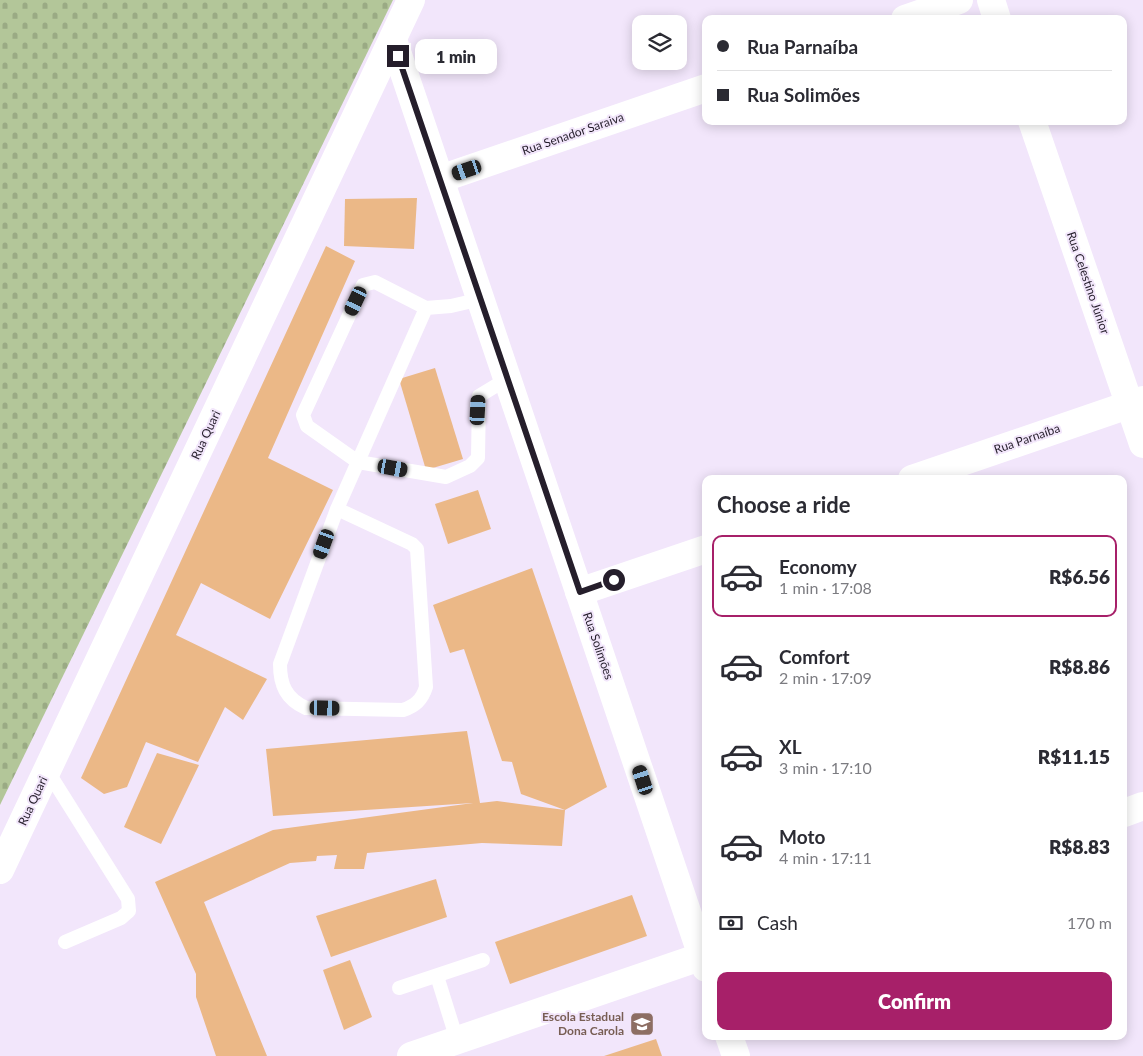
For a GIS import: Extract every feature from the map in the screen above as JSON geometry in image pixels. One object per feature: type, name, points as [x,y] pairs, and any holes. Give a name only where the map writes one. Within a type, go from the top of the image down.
[{"type":"street","name":"Rua Quari","points":[[0,870],[411,0]]},
{"type":"street","points":[[916,15],[959,0]]},
{"type":"street","points":[[991,0],[996,15]]},
{"type":"street","name":"Rua Solimões","points":[[392,40],[702,951]]},
{"type":"street","name":"Rua Senador Saraiva","points":[[440,180],[702,89]]},
{"type":"street","name":"Rua Celestino Júnior","points":[[1033,125],[1136,403],[1143,444]]},
{"type":"street","name":"Rua Parnaíba","points":[[924,475],[1136,403]]},
{"type":"street","points":[[580,592],[702,549]]},
{"type":"street","points":[[1127,812],[1143,806]]},
{"type":"street","points":[[411,1056],[702,961]]},
{"type":"street","points":[[730,1040],[736,1056]]},
{"type":"lane","points":[[481,299],[451,306],[426,308],[375,282],[363,285],[303,415],[307,426],[358,462],[446,477],[470,466],[478,458],[479,396],[507,379]]},
{"type":"lane","points":[[337,509],[412,544],[418,550],[426,687],[424,695],[412,706],[402,710],[306,708],[290,698],[281,683],[280,664],[337,509],[426,308]]},
{"type":"lane","points":[[47,770],[128,899],[129,911],[121,918],[65,942]]},
{"type":"lane","points":[[399,988],[483,960]]},
{"type":"lane","points":[[438,976],[457,1040]]},
{"type":"green space","points":[[0,0],[393,0],[0,805]]},
{"type":"building","points":[[417,198],[414,249],[344,246],[345,199]]},
{"type":"building","points":[[326,246],[355,261],[268,458],[333,490],[270,619],[201,583],[176,635],[267,679],[243,720],[225,707],[198,762],[146,742],[127,787],[104,794],[81,778]]},
{"type":"building","points":[[435,368],[463,459],[426,470],[399,379]]},
{"type":"building","points":[[478,490],[491,529],[448,544],[435,504]]},
{"type":"building","points":[[532,568],[607,787],[565,810],[521,794],[512,762],[502,761],[464,649],[450,653],[433,605]]},
{"type":"building","points":[[467,731],[480,803],[497,801],[565,810],[562,846],[482,843],[367,853],[364,869],[334,869],[337,855],[317,856],[316,861],[290,863],[204,902],[267,1056],[216,1056],[196,997],[196,974],[155,882],[273,830],[473,803],[273,816],[266,749]]},
{"type":"building","points":[[157,753],[199,765],[161,844],[124,827]]},
{"type":"building","points":[[436,879],[447,917],[331,957],[316,916]]},
{"type":"building","points":[[632,895],[647,936],[510,984],[495,942]]},
{"type":"building","points":[[350,960],[372,1017],[344,1030],[323,970]]},
{"type":"building","points":[[656,1039],[662,1056],[604,1056]]},
{"type":"place","name":"Escola Estadual Dona Carola","points":[[642,1024]]},
{"type":"route","points":[[398,56],[580,592],[614,580]]}]
